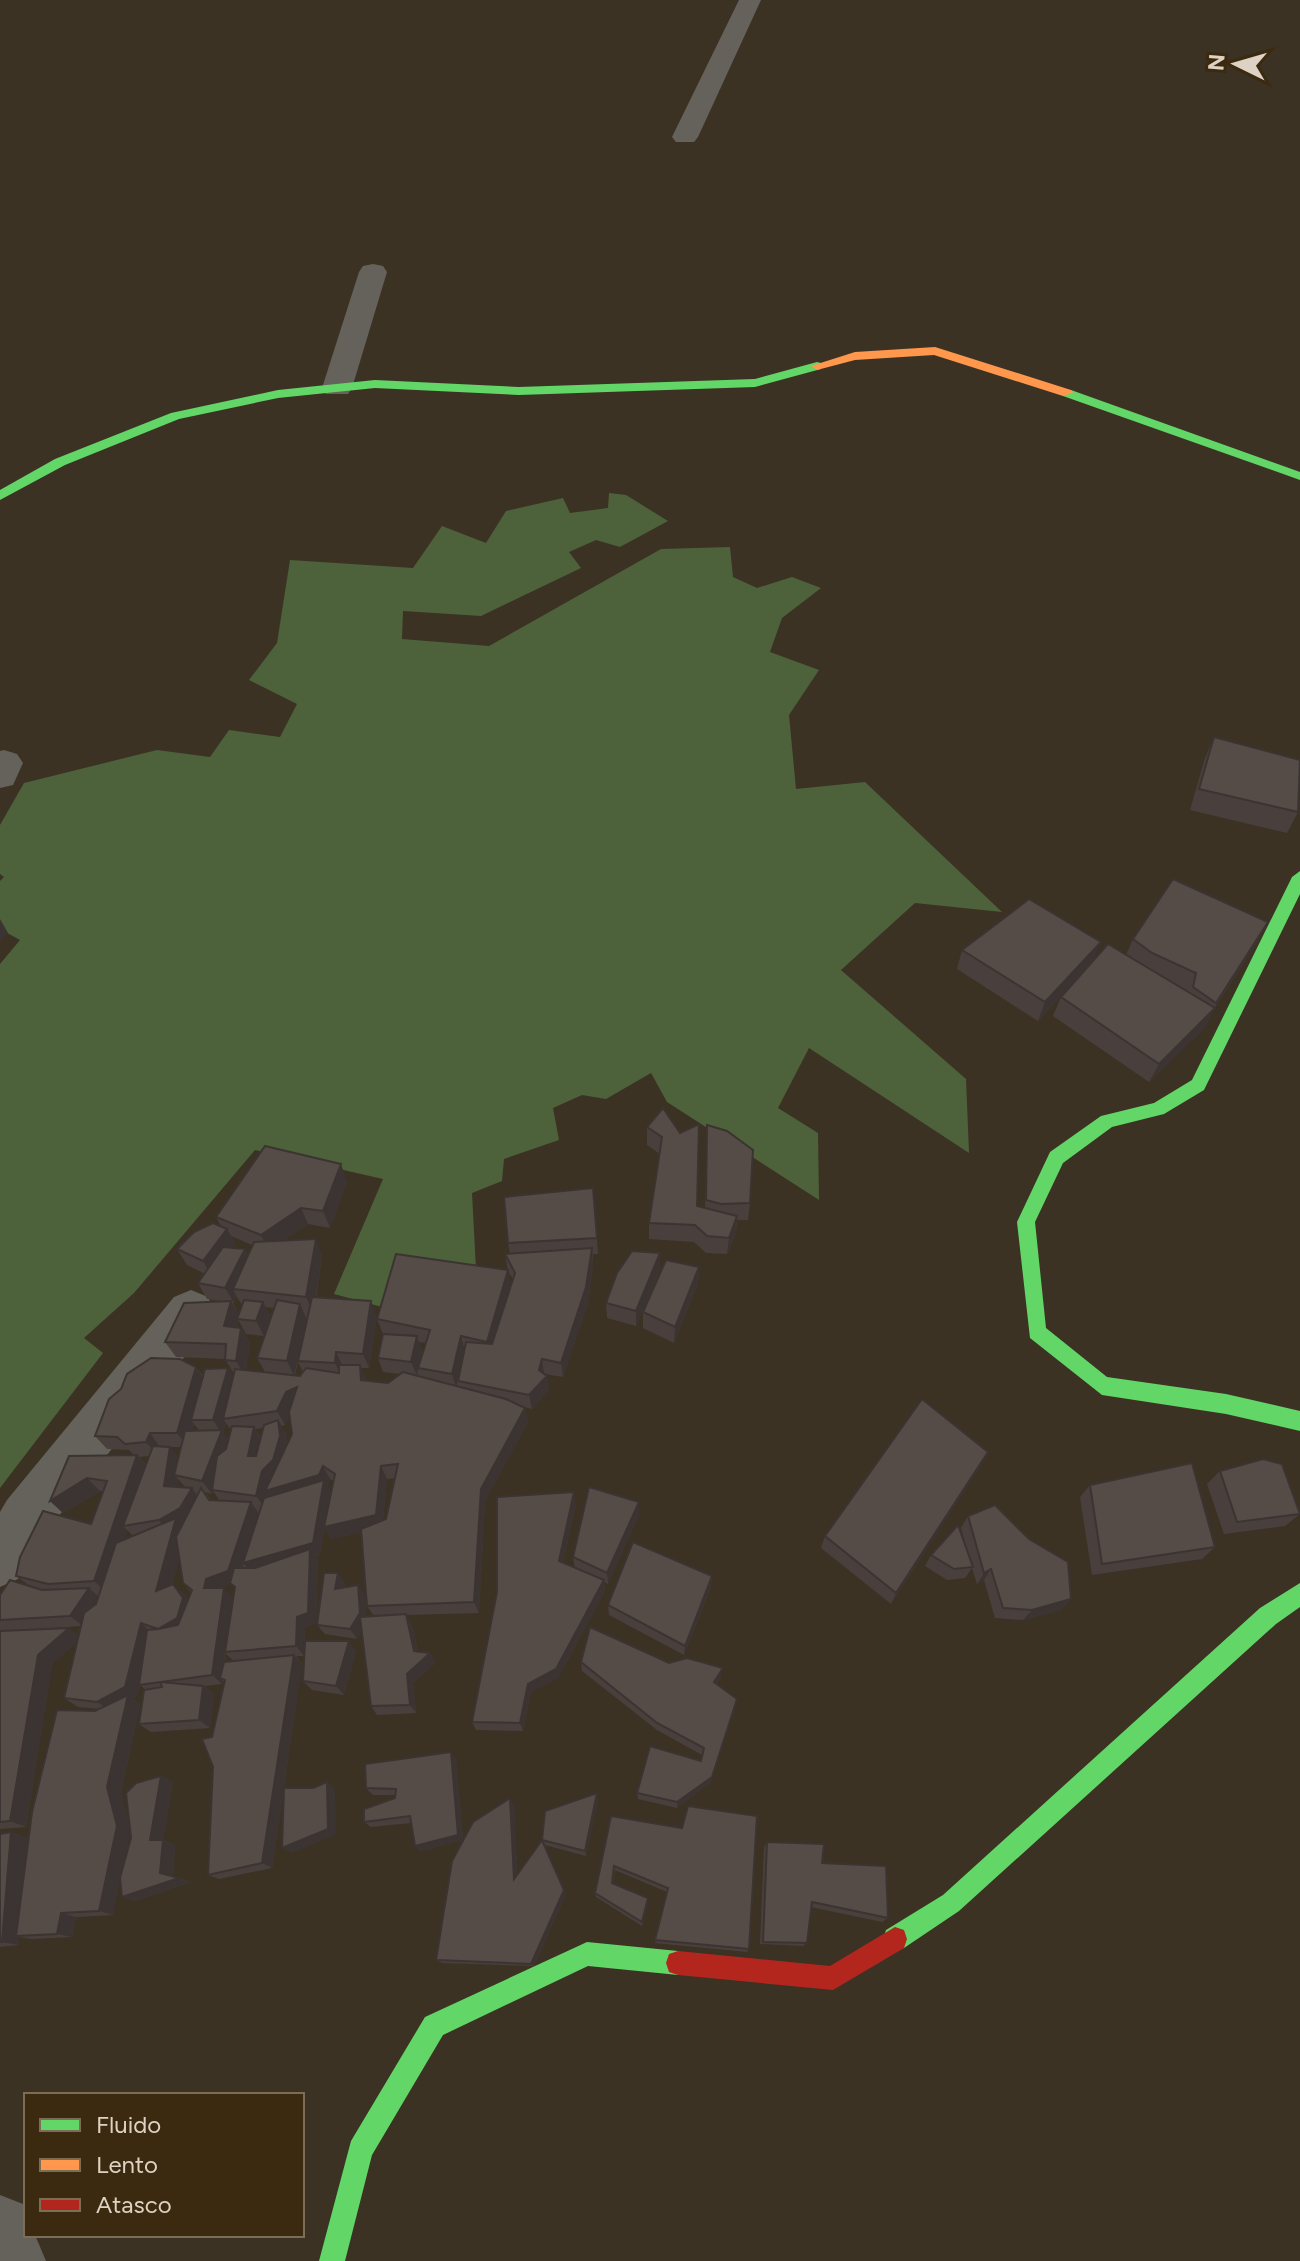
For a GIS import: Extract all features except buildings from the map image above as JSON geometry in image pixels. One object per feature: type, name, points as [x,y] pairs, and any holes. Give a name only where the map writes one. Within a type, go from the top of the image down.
[{"type":"street","points":[[685,137],[750,0]]},
{"type":"street","points":[[337,388],[373,272]]},
{"type":"street","points":[[0,496],[60,462],[175,416],[278,394],[375,384],[519,391],[755,383],[855,356],[935,351],[1012,373],[1300,476]]},
{"type":"street","points":[[1300,877],[1198,1085],[1158,1109],[1107,1121],[1056,1158],[1026,1222],[1037,1332],[1102,1386],[1226,1404],[1300,1421]]},
{"type":"street","points":[[0,1561],[25,1518],[191,1312]]},
{"type":"street","points":[[332,2261],[360,2150],[434,2026],[587,1954],[833,1978],[951,1903],[1268,1616],[1300,1594]]},
{"type":"street","points":[[0,2227],[13,2261]]},
{"type":"green space","points":[[609,493],[626,495],[668,521],[620,547],[596,540],[569,552],[581,568],[481,616],[403,611],[402,639],[489,646],[661,549],[730,547],[733,577],[757,588],[792,577],[821,588],[782,618],[770,652],[819,670],[789,715],[796,789],[865,782],[1002,912],[915,903],[841,970],[966,1079],[969,1153],[809,1048],[778,1108],[818,1133],[819,1200],[667,1102],[651,1073],[606,1099],[582,1095],[553,1108],[559,1140],[504,1159],[502,1181],[472,1193],[476,1270],[382,1307],[334,1294],[383,1179],[255,1150],[134,1293],[84,1338],[103,1353],[0,1488],[0,964],[20,940],[0,929],[0,881],[4,877],[0,874],[0,825],[24,783],[157,750],[210,757],[229,730],[280,737],[297,704],[249,680],[277,643],[290,560],[413,568],[442,526],[486,543],[506,511],[563,498],[570,513],[608,508]]},
{"type":"traffic: fast","points":[[0,496],[60,462],[175,416],[278,394],[375,384],[519,391],[755,383],[817,366]]},
{"type":"traffic: fast","points":[[1067,393],[1300,476]]},
{"type":"traffic: fast","points":[[1300,877],[1198,1085],[1158,1109],[1107,1121],[1056,1158],[1026,1222],[1037,1332],[1102,1386],[1226,1404],[1300,1421]]},
{"type":"traffic: fast","points":[[895,1939],[951,1903],[1268,1616],[1300,1594]]},
{"type":"traffic: fast","points":[[332,2261],[360,2150],[434,2026],[587,1954],[678,1963]]},
{"type":"traffic: slow","points":[[817,366],[855,356],[935,351],[1067,393]]},
{"type":"traffic: jam","points":[[678,1963],[833,1978],[895,1939]]}]
